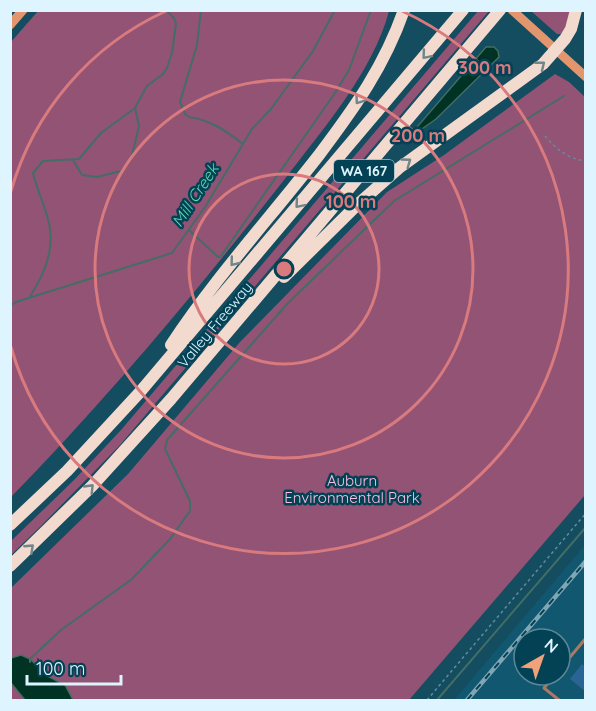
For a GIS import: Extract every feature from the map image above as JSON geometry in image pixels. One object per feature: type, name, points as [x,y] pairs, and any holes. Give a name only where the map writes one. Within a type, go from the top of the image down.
[{"type":"highway","points":[[140,392],[187,321],[296,184],[365,92],[381,66],[404,10]]},
{"type":"highway","name":"Valley Freeway","points":[[10,525],[67,471],[140,392],[464,10]]},
{"type":"highway","name":"Valley Freeway","points":[[10,566],[92,486],[228,333],[500,10]]},
{"type":"highway","points":[[228,333],[379,184],[543,64],[571,29],[576,10]]},
{"type":"main road","points":[[512,10],[585,77]]},
{"type":"lane","points":[[572,654],[585,638]]},
{"type":"lane","points":[[545,687],[559,700]]},
{"type":"lane","points":[[550,700],[554,696]]},
{"type":"path","points":[[545,136],[564,154],[585,161]]},
{"type":"path","points":[[427,700],[585,513]]},
{"type":"shaded area","points":[[486,47],[494,47],[499,57],[436,119],[412,136],[411,134]]},
{"type":"shaded area","points":[[585,545],[585,700],[454,700],[512,631],[512,687],[572,687],[572,627],[516,627]]},
{"type":"shaded area","points":[[21,655],[30,659],[49,677],[65,685],[73,700],[25,700],[11,683],[11,658]]},
{"type":"green space","points":[[38,11],[389,11],[371,56],[330,121],[152,343],[11,497],[11,42]]},
{"type":"green space","points":[[478,11],[489,11],[120,445],[11,555],[12,540],[74,480],[121,430]]},
{"type":"green space","points":[[531,11],[572,11],[565,30],[557,34]]},
{"type":"green space","name":"Auburn Environmental Park","points":[[555,74],[569,82],[585,97],[585,495],[409,700],[11,700],[11,588],[128,474],[240,342],[387,192],[444,155]]},
{"type":"building","points":[[582,664],[586,667],[586,692],[572,681],[572,676]]},
{"type":"waterway","points":[[29,298],[44,271],[51,243],[49,223],[33,173],[43,161],[79,159],[101,133],[135,108],[147,86],[163,74],[172,53],[176,24],[174,18],[166,10]]},
{"type":"waterway","points":[[201,10],[197,45],[180,102],[185,114],[189,117],[211,123],[243,144]]},
{"type":"waterway","name":"Mill Creek","points":[[10,306],[16,302],[172,253],[205,207],[252,129],[271,109],[313,51],[335,10]]},
{"type":"waterway","points":[[189,230],[218,257],[221,256],[335,93],[349,70],[371,10]]},
{"type":"waterway","points":[[30,662],[30,659],[61,630],[132,579],[170,539],[190,511],[190,501],[165,449],[167,440],[288,303],[394,201],[564,96]]},
{"type":"waterway","points":[[73,160],[82,175],[97,177],[121,171],[131,160],[139,126],[135,108]]},
{"type":"waterway","points":[[437,700],[586,527]]},
{"type":"railway","points":[[467,700],[586,561]]}]
